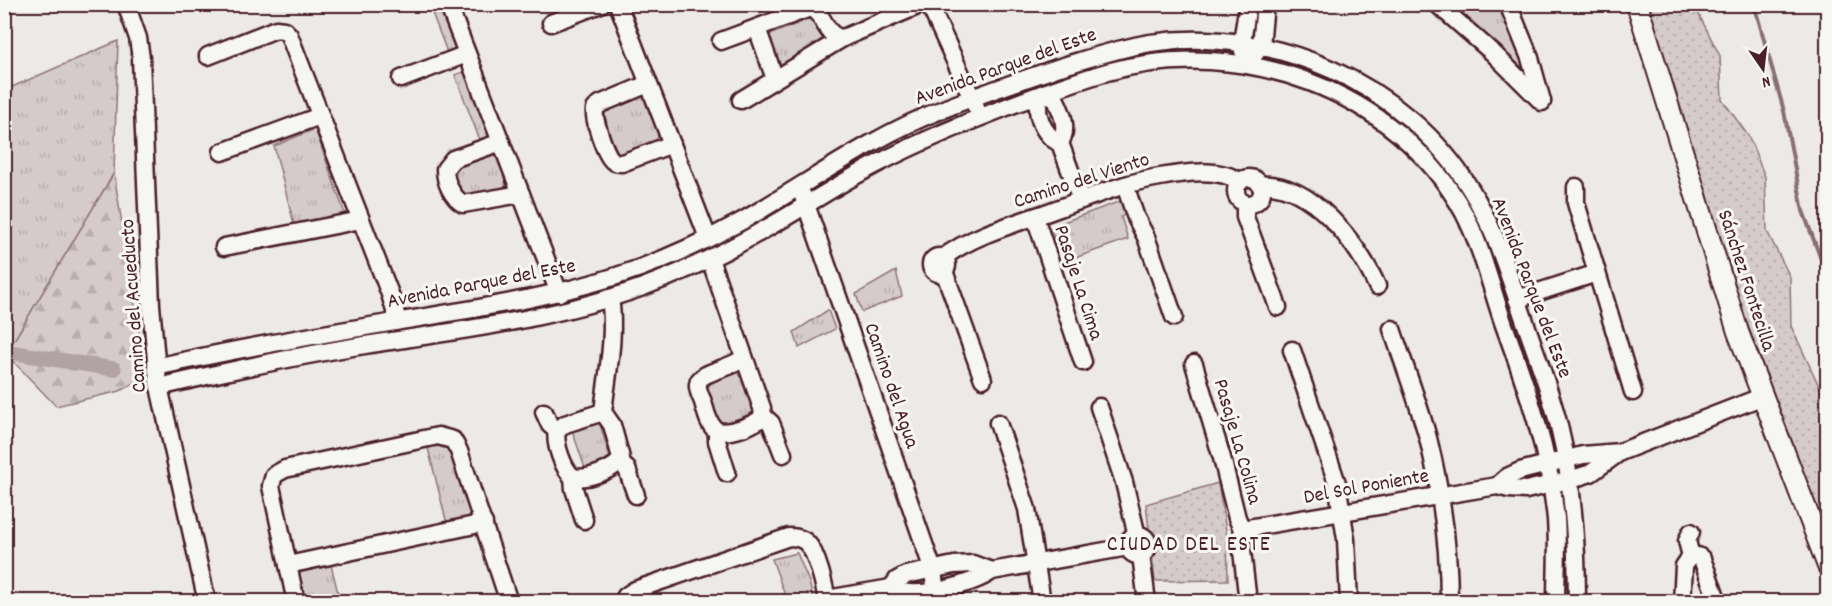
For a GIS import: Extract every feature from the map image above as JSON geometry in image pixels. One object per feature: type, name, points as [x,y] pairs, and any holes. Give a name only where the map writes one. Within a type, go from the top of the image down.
[{"type":"street","name":"Camino del Acueducto","points":[[126,4],[138,39],[141,58],[151,305],[156,367],[207,602]]},
{"type":"street","points":[[448,4],[559,292]]},
{"type":"street","points":[[551,23],[601,4]]},
{"type":"street","points":[[618,4],[708,238]]},
{"type":"street","points":[[741,100],[843,38],[922,4]]},
{"type":"street","points":[[929,4],[980,117]]},
{"type":"street","points":[[1246,64],[1242,42],[1248,4]]},
{"type":"street","points":[[1246,64],[1261,46],[1264,4]]},
{"type":"street","points":[[1437,4],[1493,53],[1542,102],[1530,58],[1508,4]]},
{"type":"street","name":"Sánchez Fontecilla","points":[[1637,4],[1720,277],[1761,397],[1827,566]]},
{"type":"street","points":[[721,41],[810,8],[817,11],[834,37],[843,38]]},
{"type":"street","points":[[757,28],[775,79]]},
{"type":"street","points":[[208,56],[273,30],[284,30],[291,38],[398,321]]},
{"type":"street","name":"Avenida Parque del Este","points":[[156,367],[398,321],[493,307],[559,292],[643,267],[740,222],[885,135],[972,98],[1117,50],[1155,42],[1180,40],[1242,42],[1301,57],[1353,80],[1394,107],[1427,135],[1462,175],[1482,209],[1517,299],[1553,404],[1569,480],[1576,550],[1577,602]]},
{"type":"street","points":[[400,80],[467,54]]},
{"type":"street","name":"Avenida Parque del Este","points":[[159,387],[320,353],[513,323],[610,298],[664,279],[710,259],[764,231],[889,157],[980,117],[1044,93],[1103,73],[1150,63],[1198,60],[1246,64],[1294,75],[1352,102],[1391,128],[1438,175],[1463,212],[1479,248],[1536,416],[1548,465],[1556,522],[1556,602]]},
{"type":"street","points":[[1038,75],[1044,93],[1038,100],[1038,110],[1047,135],[1060,143],[1081,200]]},
{"type":"street","points":[[648,84],[600,104],[594,109],[594,119],[610,158],[616,162],[622,163],[672,144]]},
{"type":"street","points":[[222,152],[320,116]]},
{"type":"street","points":[[501,141],[453,159],[446,169],[448,183],[456,199],[463,204],[521,194]]},
{"type":"street","name":"Camino del Viento","points":[[983,378],[943,265],[964,245],[1081,200],[1158,177],[1191,173],[1231,177],[1240,182]]},
{"type":"street","points":[[1260,185],[1262,193],[1252,204],[1245,204],[1237,196],[1236,188],[1240,182],[1251,179],[1260,185],[1274,185],[1289,190],[1310,201],[1331,219],[1359,253],[1377,286]]},
{"type":"street","name":"Camino del Agua","points":[[800,185],[933,570],[937,596]]},
{"type":"street","points":[[1125,185],[1174,317]]},
{"type":"street","points":[[1576,186],[1576,203],[1633,392]]},
{"type":"street","points":[[1245,204],[1245,218],[1278,307]]},
{"type":"street","name":"Pasaje La Cima","points":[[1035,217],[1083,362]]},
{"type":"street","points":[[224,247],[361,220]]},
{"type":"street","points":[[710,259],[763,416],[771,423],[783,454]]},
{"type":"street","points":[[1517,299],[1597,273]]},
{"type":"street","points":[[573,477],[582,477],[611,469],[620,462],[621,454],[612,424],[603,412],[612,338],[610,298]]},
{"type":"street","points":[[1392,329],[1428,438],[1439,496],[1448,567],[1449,602]]},
{"type":"street","points":[[1292,350],[1330,458],[1342,512],[1349,602]]},
{"type":"street","points":[[744,357],[731,366],[705,374],[698,382],[699,389],[711,424],[717,431],[723,432],[756,422],[763,416]]},
{"type":"street","name":"Pasaje La Colina","points":[[1194,364],[1242,529],[1241,542],[1248,602]]},
{"type":"street","name":"Del Sol Poniente","points":[[1242,529],[1497,486],[1526,490],[1551,485],[1591,473],[1620,452],[1761,397]]},
{"type":"street","points":[[1099,407],[1124,482],[1147,602]]},
{"type":"street","points":[[544,412],[550,425],[557,431]]},
{"type":"street","points":[[584,520],[574,489],[573,477],[566,468],[556,440],[557,431],[565,424],[603,412]]},
{"type":"street","points":[[998,423],[1027,509],[1042,602]]},
{"type":"street","points":[[717,431],[717,441],[727,473]]},
{"type":"street","points":[[296,602],[270,486],[277,472],[438,436],[448,437],[457,445],[509,602]]},
{"type":"street","name":"Del Sol Poniente","points":[[1497,486],[1507,477],[1520,471],[1583,455],[1620,452]]},
{"type":"street","points":[[620,462],[627,469],[636,495]]},
{"type":"street","points":[[288,566],[484,523]]},
{"type":"street","points":[[1683,602],[1684,566],[1691,556],[1687,541],[1691,532]]},
{"type":"street","points":[[622,601],[635,590],[789,537],[806,542],[812,552],[827,600],[891,588],[904,594],[937,596],[971,583],[992,571],[1136,546]]},
{"type":"street","points":[[1691,556],[1698,556],[1705,563],[1718,602]]},
{"type":"street","points":[[891,588],[897,580],[906,575],[933,570],[973,564],[992,571]]},
{"type":"green space","points":[[429,5],[442,5],[460,48],[447,52]]},
{"type":"green space","points":[[1463,5],[1498,5],[1525,70],[1486,35],[1451,10]]},
{"type":"green space","points":[[1644,5],[1694,5],[1720,56],[1722,99],[1749,137],[1765,177],[1767,231],[1790,277],[1791,326],[1827,403],[1827,534],[1745,318]]},
{"type":"green space","points":[[814,17],[826,41],[778,68],[767,36]]},
{"type":"green space","points":[[118,41],[114,173],[6,354],[5,368],[5,90]]},
{"type":"green space","points":[[1265,53],[1351,85],[1419,134],[1450,171],[1484,228],[1546,408],[1558,459],[1555,462],[1492,268],[1410,139],[1263,60]]},
{"type":"green space","points":[[468,70],[494,138],[481,143],[455,75]]},
{"type":"green space","points":[[637,97],[645,97],[662,140],[623,156],[616,155],[612,149],[602,114],[605,109]]},
{"type":"green space","points":[[954,112],[956,115],[878,153],[812,193],[810,192],[808,188],[835,171]]},
{"type":"green space","points":[[315,129],[346,217],[295,228],[274,146]]},
{"type":"green space","points":[[491,151],[498,158],[502,167],[505,187],[467,197],[456,192],[451,165]]},
{"type":"green space","points":[[114,173],[146,377],[120,391],[56,406],[6,354]]},
{"type":"green space","points":[[1121,201],[1126,214],[1121,217],[1128,239],[1072,259],[1066,242],[1056,244],[1051,229],[1058,224]]},
{"type":"green space","points":[[786,202],[788,206],[786,208],[718,247],[646,278],[571,302],[472,323],[307,347],[174,376],[169,373],[356,333],[493,315],[547,302]]},
{"type":"green space","points":[[896,271],[902,296],[862,312],[856,294]]},
{"type":"green space","points":[[828,310],[835,329],[799,348],[794,332]]},
{"type":"green space","points":[[741,367],[757,411],[722,425],[708,388],[710,383]]},
{"type":"green space","points":[[599,421],[611,461],[586,471],[572,430]]},
{"type":"green space","points":[[445,442],[454,446],[473,515],[471,519],[447,524],[428,448]]},
{"type":"green space","points":[[1218,483],[1227,536],[1228,580],[1155,581],[1146,504]]},
{"type":"green space","points":[[797,553],[814,601],[787,601],[772,559]]},
{"type":"green space","points":[[331,565],[340,601],[305,601],[298,573]]},
{"type":"waterway","points":[[1754,4],[1784,111],[1803,211],[1828,278]]},
{"type":"waterway","points":[[4,351],[114,369]]},
{"type":"district","name":"CIUDAD DEL ESTE","points":[[1189,542]]}]
